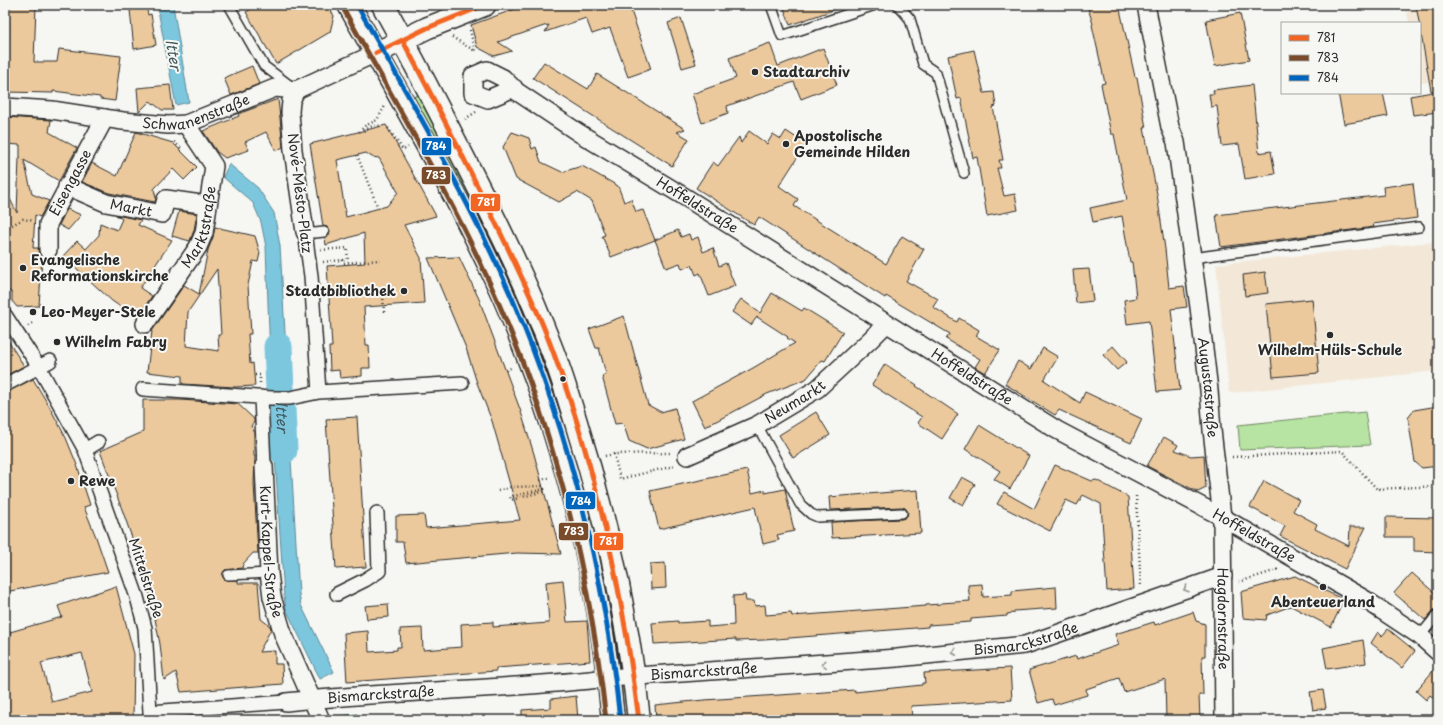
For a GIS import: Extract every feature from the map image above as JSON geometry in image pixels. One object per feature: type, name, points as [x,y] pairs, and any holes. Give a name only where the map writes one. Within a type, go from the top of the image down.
[{"type":"main road","points":[[349,5],[448,184],[476,238],[504,297],[538,382],[567,473],[591,573],[609,678],[613,720]]},
{"type":"main road","points":[[383,5],[506,241],[553,352],[588,459],[601,508],[613,562],[633,676],[639,720]]},
{"type":"street","points":[[296,90],[403,41],[442,21],[485,5]]},
{"type":"street","name":"Augustastraße","points":[[1146,5],[1170,127],[1176,142],[1209,390],[1222,517]]},
{"type":"street","name":"Schwanenstraße","points":[[5,107],[52,110],[123,121],[168,125],[186,124],[275,88],[296,90]]},
{"type":"street","name":"Hoffeldstraße","points":[[514,88],[579,133],[685,197],[1057,430],[1222,517],[1366,600],[1420,636],[1438,652]]},
{"type":"street","name":"Nové-Město-Platz","points":[[296,90],[291,101],[290,112],[293,150],[311,276],[319,392]]},
{"type":"street","name":"Eisengasse","points":[[48,250],[48,224],[67,186],[105,118]]},
{"type":"street","name":"Marktstraße","points":[[145,324],[198,247],[204,233],[214,166],[186,124]]},
{"type":"street","name":"Markt","points":[[67,186],[106,203],[162,214],[166,199],[208,205]]},
{"type":"street","name":"Mittelstraße","points":[[5,315],[21,330],[45,364],[85,450],[137,597],[145,628],[150,716]]},
{"type":"street","name":"Neumarkt","points":[[679,458],[757,425],[817,389],[886,324]]},
{"type":"street","points":[[5,385],[45,364]]},
{"type":"street","points":[[143,389],[267,398],[290,398],[319,392],[462,383]]},
{"type":"street","name":"Kurt-Kappel-Straße","points":[[267,398],[264,466],[259,482],[272,597],[283,634],[321,720]]},
{"type":"street","points":[[85,450],[98,442]]},
{"type":"street","points":[[337,594],[379,571],[377,513]]},
{"type":"street","name":"Hagdornstraße","points":[[1222,517],[1224,720]]},
{"type":"street","name":"Bismarckstraße","points":[[150,716],[311,699],[564,683],[633,676],[897,658],[1025,645],[1223,582]]},
{"type":"lane","points":[[229,5],[264,66],[296,90]]},
{"type":"lane","points":[[771,5],[782,36],[875,5]]},
{"type":"lane","points":[[898,5],[910,19],[922,64],[936,72],[964,174]]},
{"type":"lane","points":[[1192,258],[1419,227]]},
{"type":"lane","points":[[305,232],[315,234],[324,232]]},
{"type":"lane","points":[[757,425],[800,504],[811,514],[818,517],[902,513]]},
{"type":"lane","points":[[228,575],[269,573]]},
{"type":"lane","points":[[1420,636],[1438,614]]},
{"type":"path","points":[[447,34],[475,51],[468,24]]},
{"type":"path","points":[[359,132],[365,126],[378,120],[387,102]]},
{"type":"path","points":[[462,120],[478,111]]},
{"type":"path","points":[[364,131],[375,126],[382,126]]},
{"type":"path","points":[[388,128],[403,150],[408,147]]},
{"type":"path","points":[[357,155],[378,208]]},
{"type":"path","points":[[5,229],[23,219],[48,224]]},
{"type":"path","points":[[318,250],[347,248],[348,262]]},
{"type":"path","points":[[323,262],[343,260],[343,263],[380,260]]},
{"type":"path","points":[[383,295],[384,312]]},
{"type":"path","points":[[1230,457],[1342,451],[1377,489],[1438,486]]},
{"type":"path","points":[[606,456],[614,454],[679,458]]},
{"type":"path","points":[[614,454],[620,479],[679,458]]},
{"type":"path","points":[[540,480],[549,478]]},
{"type":"path","points":[[498,491],[511,487],[543,486],[544,489],[510,497],[510,500],[546,491]]},
{"type":"path","points":[[1136,496],[1141,590]]},
{"type":"path","points":[[1223,582],[1300,562]]},
{"type":"shaded area","points":[[1405,5],[1438,5],[1438,81],[1421,83],[1421,22],[1409,22]]},
{"type":"shaded area","name":"Wilhelm-Hüls-Schule","points":[[1432,242],[1438,298],[1438,371],[1229,393],[1216,264]]},
{"type":"green space","points":[[417,95],[454,161],[525,303],[570,423],[623,647],[616,649],[611,645],[580,500],[411,99]]},
{"type":"green space","points":[[1365,412],[1370,445],[1240,450],[1238,425]]},
{"type":"water","points":[[157,5],[173,5],[189,102],[176,105]]},
{"type":"water","points":[[229,164],[258,188],[274,213],[280,246],[288,385],[271,386],[266,247],[261,222],[253,203],[223,177]]},
{"type":"water","points":[[288,409],[299,594],[301,605],[334,672],[320,679],[286,609],[284,596],[272,410]]},
{"type":"water","points":[[357,714],[360,720],[341,720],[339,716]]},
{"type":"building","points":[[5,5],[36,5],[34,62],[57,62],[59,49],[121,56],[115,101],[100,99],[100,97],[53,91],[53,93],[5,92],[5,62],[8,62],[9,22],[5,18]]},
{"type":"building","points":[[131,5],[146,5],[148,15],[151,14],[156,45],[134,49],[130,10],[132,10]]},
{"type":"building","points":[[259,5],[328,5],[334,16],[330,32],[276,64],[246,12]]},
{"type":"building","points":[[526,5],[629,5],[651,69],[628,77],[610,28],[592,34],[586,18],[545,32],[549,25],[544,26],[498,42],[512,51],[494,56],[477,47],[471,25]]},
{"type":"building","points":[[783,5],[842,5],[842,7],[790,25]]},
{"type":"building","points":[[1087,5],[1119,5],[1135,77],[1137,77],[1146,128],[1144,128],[1157,194],[1169,288],[1184,286],[1187,307],[1171,309],[1180,390],[1157,392],[1149,321],[1127,324],[1124,300],[1136,298],[1132,262],[1130,262],[1122,216],[1093,222],[1090,208],[1127,200],[1114,134],[1111,134],[1101,84],[1105,83],[1093,24]]},
{"type":"building","points":[[1416,5],[1438,5],[1438,90],[1431,91],[1421,34],[1421,22],[1419,22]]},
{"type":"building","points":[[1240,13],[1249,60],[1215,66],[1206,20]]},
{"type":"building","points":[[681,18],[696,64],[682,68],[668,23]]},
{"type":"building","points":[[770,43],[778,66],[823,48],[837,85],[801,99],[794,82],[727,106],[728,113],[702,123],[692,94],[736,78],[729,58]]},
{"type":"building","points":[[974,50],[984,93],[994,92],[996,106],[993,107],[1003,160],[999,160],[1001,168],[997,168],[1004,196],[1015,194],[1018,210],[987,216],[977,157],[973,158],[961,98],[957,99],[948,56]]},
{"type":"building","points":[[544,62],[588,89],[597,74],[685,129],[677,132],[689,139],[672,166],[533,78]]},
{"type":"building","points":[[252,66],[259,84],[231,95],[224,78]]},
{"type":"building","points":[[170,85],[173,110],[162,110],[150,101],[139,112],[137,88]]},
{"type":"building","points":[[1252,85],[1259,153],[1271,151],[1275,174],[1245,179],[1239,144],[1222,146],[1217,106],[1211,107],[1209,94],[1214,94],[1213,90]]},
{"type":"building","points":[[1438,91],[1438,112],[1413,115],[1410,96]]},
{"type":"building","points":[[1338,94],[1383,94],[1388,116],[1344,124]]},
{"type":"building","points":[[278,99],[283,147],[276,151],[266,132],[245,142],[249,150],[225,158],[217,152],[203,131],[239,116],[238,114]]},
{"type":"building","points":[[5,117],[51,120],[49,132],[77,148],[59,181],[24,160],[32,194],[49,201],[40,217],[35,215],[33,248],[38,248],[39,255],[42,258],[39,306],[17,307],[12,301],[12,293],[5,288],[5,189],[17,213],[19,158],[21,158],[20,145],[5,144]]},
{"type":"building","points":[[386,125],[436,216],[404,225],[421,258],[424,303],[364,307],[366,345],[369,345],[370,368],[362,368],[362,376],[340,378],[339,370],[330,371],[329,347],[332,347],[327,266],[365,263],[364,233],[326,245],[325,238],[329,235],[330,231],[327,227],[323,226],[310,144]],"holes":[[[366,153],[372,157],[379,158],[398,192],[387,206],[346,217],[337,160]]]},
{"type":"building","points":[[749,131],[767,144],[773,134],[781,139],[786,131],[806,144],[779,186],[798,199],[794,206],[886,264],[902,236],[924,249],[906,281],[938,299],[933,307],[957,322],[959,318],[979,330],[976,336],[1000,350],[985,373],[975,367],[980,359],[946,339],[950,334],[886,296],[885,298],[759,217],[754,225],[696,188],[713,162],[718,166],[739,137],[741,143]]},
{"type":"building","points":[[136,132],[173,143],[197,167],[184,180],[173,169],[154,189],[156,198],[155,202],[109,193],[82,182],[92,163],[117,176]]},
{"type":"building","points":[[512,132],[529,138],[532,149],[536,147],[541,162],[562,172],[582,166],[618,186],[624,202],[631,199],[636,212],[643,210],[655,240],[611,257],[602,236],[605,235],[592,201],[577,192],[559,202],[516,179],[503,147]]},
{"type":"building","points":[[1413,183],[1417,218],[1373,224],[1374,227],[1221,247],[1216,215],[1384,195],[1383,187]]},
{"type":"building","points":[[67,209],[81,215],[68,230],[59,225]]},
{"type":"building","points":[[179,211],[197,214],[190,241],[172,236]]},
{"type":"building","points":[[116,215],[141,220],[138,225],[172,240],[140,288],[152,296],[137,318],[112,301],[63,256],[77,241],[86,249],[99,235],[100,223],[117,230],[122,219]]},
{"type":"building","points":[[215,227],[255,236],[260,253],[258,262],[253,261],[248,285],[251,334],[248,334],[250,364],[253,363],[255,386],[235,387],[182,384],[182,376],[147,372],[152,331],[184,285],[199,294],[208,250]],"holes":[[[217,269],[221,335],[218,335],[219,351],[186,346],[188,312]]]},
{"type":"building","points":[[678,230],[681,237],[689,234],[691,240],[698,237],[703,252],[713,248],[719,266],[726,263],[735,286],[709,296],[700,273],[696,275],[692,265],[682,269],[680,263],[666,268],[655,240]]},
{"type":"building","points":[[459,257],[479,299],[521,412],[561,554],[517,553],[406,563],[403,542],[396,542],[396,516],[424,515],[426,528],[520,520],[492,421],[477,383],[466,348],[428,258]]},
{"type":"building","points":[[1089,269],[1093,301],[1076,303],[1073,270]]},
{"type":"building","points":[[1265,272],[1268,293],[1245,296],[1243,275]]},
{"type":"building","points":[[772,293],[802,311],[804,308],[843,332],[825,361],[822,360],[806,379],[767,394],[705,427],[692,401],[795,343],[757,317],[751,325],[732,312],[741,299],[760,313]]},
{"type":"building","points":[[1312,299],[1319,373],[1273,377],[1266,304]]},
{"type":"building","points":[[624,316],[648,405],[661,412],[675,408],[684,439],[647,449],[629,441],[623,423],[615,424],[602,376],[606,374],[599,348],[596,348],[589,329]]},
{"type":"building","points":[[5,336],[24,366],[5,376]]},
{"type":"building","points":[[1113,346],[1127,362],[1117,370],[1103,355]]},
{"type":"building","points":[[1043,348],[1058,357],[1044,380],[1080,403],[1085,392],[1142,419],[1131,443],[1059,410],[1055,415],[1005,384],[1018,361],[1031,369]]},
{"type":"building","points":[[885,364],[958,414],[942,439],[918,423],[922,417],[872,385]]},
{"type":"building","points":[[33,379],[66,438],[77,465],[90,505],[84,507],[108,572],[5,592],[5,393]]},
{"type":"building","points":[[143,400],[180,400],[238,404],[254,419],[251,426],[254,431],[254,484],[258,553],[253,553],[243,564],[242,568],[225,570],[222,576],[226,580],[238,580],[238,583],[258,583],[261,619],[270,626],[271,629],[259,652],[275,651],[275,664],[282,664],[283,684],[181,692],[176,672],[164,680],[160,644],[150,594],[138,552],[100,451],[143,432]]},
{"type":"building","points":[[1438,406],[1438,466],[1422,468],[1415,462],[1408,418],[1414,410]]},
{"type":"building","points":[[816,412],[830,435],[793,458],[779,435]]},
{"type":"building","points":[[357,417],[366,567],[336,569],[326,419]]},
{"type":"building","points":[[979,425],[1029,456],[1010,489],[994,479],[1000,471],[965,449]]},
{"type":"building","points":[[1164,437],[1178,445],[1175,450],[1191,456],[1204,455],[1206,488],[1198,492],[1147,466]]},
{"type":"building","points":[[1055,465],[1092,481],[1096,480],[1128,497],[1134,589],[1107,591],[1101,504],[1083,495],[1077,505],[1066,500],[1050,531],[997,504],[1004,492],[1034,509]]},
{"type":"building","points":[[747,470],[752,493],[765,490],[765,493],[785,489],[794,531],[777,535],[779,540],[763,544],[755,507],[659,529],[650,491]]},
{"type":"building","points":[[962,477],[975,484],[963,505],[950,498]]},
{"type":"building","points":[[1264,481],[1299,500],[1293,511],[1317,524],[1315,529],[1349,546],[1350,527],[1366,527],[1345,569],[1280,536],[1285,526],[1250,507]]},
{"type":"building","points":[[918,490],[921,533],[832,538],[831,522],[902,519],[907,516],[908,512],[902,507],[830,510],[829,497]]},
{"type":"building","points":[[1386,517],[1438,518],[1438,552],[1414,551],[1414,537],[1386,537]]},
{"type":"building","points":[[665,563],[666,588],[651,589],[650,564]]},
{"type":"building","points":[[1412,573],[1438,596],[1438,608],[1434,610],[1425,620],[1394,593]]},
{"type":"building","points":[[1295,576],[1344,600],[1331,627],[1291,606],[1267,615],[1266,620],[1243,618],[1241,592]]},
{"type":"building","points":[[563,580],[567,622],[587,621],[590,661],[496,668],[496,671],[347,682],[344,633],[368,631],[369,652],[397,650],[397,647],[401,647],[400,629],[422,628],[423,650],[462,647],[461,624],[493,622],[493,627],[549,623],[546,582]]},
{"type":"building","points":[[982,584],[983,597],[1012,595],[1012,591],[1056,587],[1057,608],[1014,611],[1014,613],[1007,614],[1007,616],[971,619],[971,622],[928,625],[928,627],[764,640],[736,641],[736,639],[654,644],[652,623],[708,621],[708,627],[734,625],[733,596],[745,595],[746,601],[754,601],[755,606],[765,605],[766,615],[791,613],[792,616],[926,606],[941,603],[970,601],[968,585]]},
{"type":"building","points":[[116,586],[134,654],[133,720],[5,720],[5,638],[11,637],[10,632],[62,617],[58,606]],"holes":[[[82,653],[92,692],[52,702],[41,663]]]},
{"type":"building","points":[[388,604],[389,617],[367,619],[365,606]]},
{"type":"building","points":[[1193,612],[1196,621],[1205,624],[1205,656],[1202,656],[1203,695],[1199,695],[1200,720],[1166,720],[1165,679],[1124,692],[1119,678],[1086,689],[1087,695],[1054,705],[1052,699],[1038,703],[1029,670],[1076,656],[1077,659],[1119,645],[1115,634],[1154,622],[1155,625]]},
{"type":"building","points":[[1388,629],[1415,651],[1402,668],[1371,643],[1378,632],[1382,636]]},
{"type":"building","points":[[1363,640],[1366,663],[1327,669],[1323,648]]},
{"type":"building","points":[[1438,665],[1438,702],[1430,695],[1426,700],[1416,691]]},
{"type":"building","points":[[1010,668],[1012,700],[911,706],[912,717],[876,720],[656,720],[655,705],[704,700],[855,690],[855,692],[922,685],[922,683],[925,683],[924,673]]},
{"type":"building","points":[[1323,690],[1326,708],[1313,710],[1310,692]]},
{"type":"building","points":[[576,696],[578,720],[522,720],[522,710],[551,708],[551,699]]},
{"type":"waterway","name":"Itter","points":[[278,347],[283,450]]},
{"type":"transit line","name":"784","points":[[357,5],[418,113],[477,223],[512,298],[533,349],[551,400],[582,505],[605,611],[620,719]]},
{"type":"transit line","name":"781","points":[[376,53],[427,28],[485,5]]},
{"type":"transit line","name":"783","points":[[343,8],[425,154],[464,228],[520,354],[554,456],[568,508],[591,613],[606,720]]},
{"type":"transit line","name":"781","points":[[403,41],[510,252],[544,328],[562,376],[592,472],[604,521],[624,620],[639,720]]},
{"type":"place","name":"Stadtarchiv","points":[[755,72]]},
{"type":"place","name":"Apostolische Gemeinde Hilden","points":[[786,144]]},
{"type":"place","name":"Evangelische Reformationskirche","points":[[23,268]]},
{"type":"place","name":"Stadtbibliothek","points":[[404,291]]},
{"type":"place","name":"Leo-Meyer-Stele","points":[[33,312]]},
{"type":"place","name":"Wilhelm-Hüls-Schule","points":[[1330,335]]},
{"type":"place","name":"Wilhelm Fabry","points":[[57,342]]},
{"type":"place","name":"Rewe","points":[[71,481]]},
{"type":"place","name":"Abenteuerland","points":[[1323,587]]}]
